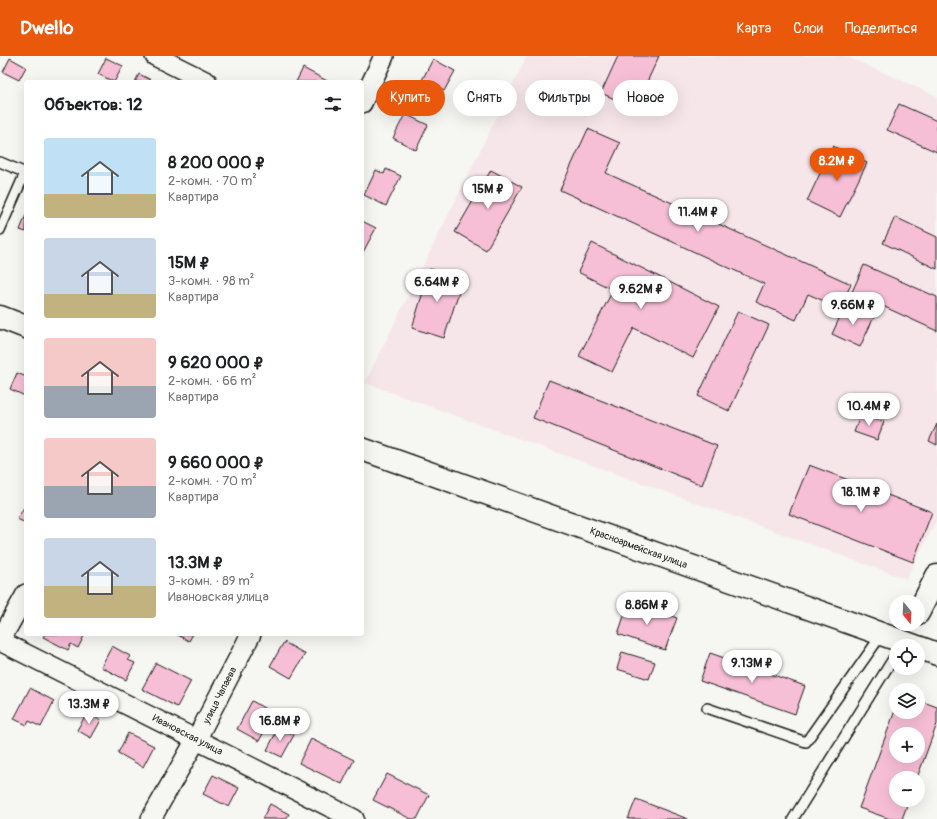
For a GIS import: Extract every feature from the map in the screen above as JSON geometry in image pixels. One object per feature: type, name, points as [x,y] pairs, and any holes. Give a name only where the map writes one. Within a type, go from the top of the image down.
[{"type":"street","points":[[155,56],[203,80]]},
{"type":"street","points":[[364,99],[384,56]]},
{"type":"street","points":[[0,317],[24,326]]},
{"type":"street","name":"Красноармейская улица","points":[[364,450],[896,639]]},
{"type":"street","points":[[925,599],[937,576]]},
{"type":"street","points":[[0,641],[24,598]]},
{"type":"street","name":"улица Чапаева","points":[[151,819],[197,738],[250,636]]},
{"type":"street","name":"Ивановская улица","points":[[0,641],[197,738],[354,819]]},
{"type":"street","name":"Красноармейская улица","points":[[925,649],[937,654]]},
{"type":"lane","points":[[0,162],[24,172]]},
{"type":"lane","points":[[0,230],[24,177]]},
{"type":"lane","points":[[707,708],[806,742],[882,634]]},
{"type":"lane","points":[[793,819],[889,672]]},
{"type":"shaded area","points":[[527,56],[845,56],[937,96],[937,519],[906,579],[365,383],[497,116],[517,116],[517,80],[515,80]]},
{"type":"building","points":[[618,56],[659,56],[648,80],[613,80],[613,98],[605,95],[605,84]]},
{"type":"building","points":[[10,58],[26,67],[19,80],[3,72]]},
{"type":"building","points":[[106,58],[123,66],[115,80],[110,80],[98,74]]},
{"type":"building","points":[[433,59],[455,71],[445,89],[445,80],[422,80]]},
{"type":"building","points":[[303,68],[325,80],[297,80]]},
{"type":"building","points":[[139,74],[151,80],[136,80]]},
{"type":"building","points":[[899,104],[937,121],[937,152],[887,130]]},
{"type":"building","points":[[404,116],[409,116],[428,125],[416,150],[393,138]]},
{"type":"building","points":[[588,129],[620,143],[606,173],[851,284],[840,308],[808,294],[796,320],[756,302],[764,284],[560,190]]},
{"type":"building","points":[[833,146],[867,163],[840,217],[807,201]]},
{"type":"building","points":[[386,169],[401,176],[386,206],[364,195],[376,170],[384,174]]},
{"type":"building","points":[[491,170],[522,187],[486,250],[455,232]]},
{"type":"building","points":[[895,217],[937,237],[937,269],[883,243]]},
{"type":"building","points":[[24,220],[24,231],[20,230]]},
{"type":"building","points":[[364,222],[376,228],[364,250]]},
{"type":"building","points":[[592,243],[719,307],[693,358],[634,328],[612,372],[579,356],[613,290],[578,272]]},
{"type":"building","points":[[864,265],[937,297],[937,331],[852,292]]},
{"type":"building","points":[[430,269],[463,279],[444,338],[412,328]]},
{"type":"building","points":[[846,304],[874,317],[860,347],[832,334]]},
{"type":"building","points":[[738,311],[769,325],[729,411],[698,396]]},
{"type":"building","points":[[17,373],[24,376],[24,396],[10,389]]},
{"type":"building","points":[[549,380],[717,446],[702,485],[533,418]]},
{"type":"building","points":[[861,414],[884,422],[877,440],[854,432]]},
{"type":"building","points":[[937,424],[937,445],[929,441]]},
{"type":"building","points":[[809,465],[932,512],[913,562],[789,514]]},
{"type":"building","points":[[24,507],[24,522],[17,519]]},
{"type":"building","points":[[629,601],[677,618],[665,650],[618,634]]},
{"type":"building","points":[[84,636],[78,648],[71,644],[68,650],[43,637]]},
{"type":"building","points":[[180,636],[192,636],[189,641]]},
{"type":"building","points":[[284,642],[305,654],[291,678],[270,666]]},
{"type":"building","points":[[112,646],[130,656],[128,660],[135,663],[126,680],[101,667]]},
{"type":"building","points":[[622,652],[655,662],[649,679],[617,669]]},
{"type":"building","points":[[710,653],[805,686],[795,714],[700,681]]},
{"type":"building","points":[[156,663],[191,681],[177,707],[142,689]]},
{"type":"building","points":[[30,688],[54,701],[41,727],[29,721],[27,725],[14,719]]},
{"type":"building","points":[[252,701],[274,714],[259,741],[237,729]]},
{"type":"building","points":[[925,703],[937,707],[937,724],[925,756],[925,727],[889,727],[889,763],[923,763],[920,771],[889,771],[889,807],[906,807],[902,819],[890,819],[859,808],[892,719],[925,719]]},
{"type":"building","points":[[87,713],[101,720],[91,738],[77,730]]},
{"type":"building","points":[[279,727],[294,735],[282,757],[267,750]]},
{"type":"building","points":[[128,733],[154,746],[143,767],[118,753]]},
{"type":"building","points":[[311,739],[354,760],[342,784],[299,763]]},
{"type":"building","points":[[387,774],[429,795],[417,819],[411,819],[373,800]]},
{"type":"building","points":[[213,775],[239,788],[229,807],[203,794]]},
{"type":"building","points":[[636,799],[688,819],[628,819]]},
{"type":"building","points":[[270,804],[289,814],[286,819],[262,819]]}]
